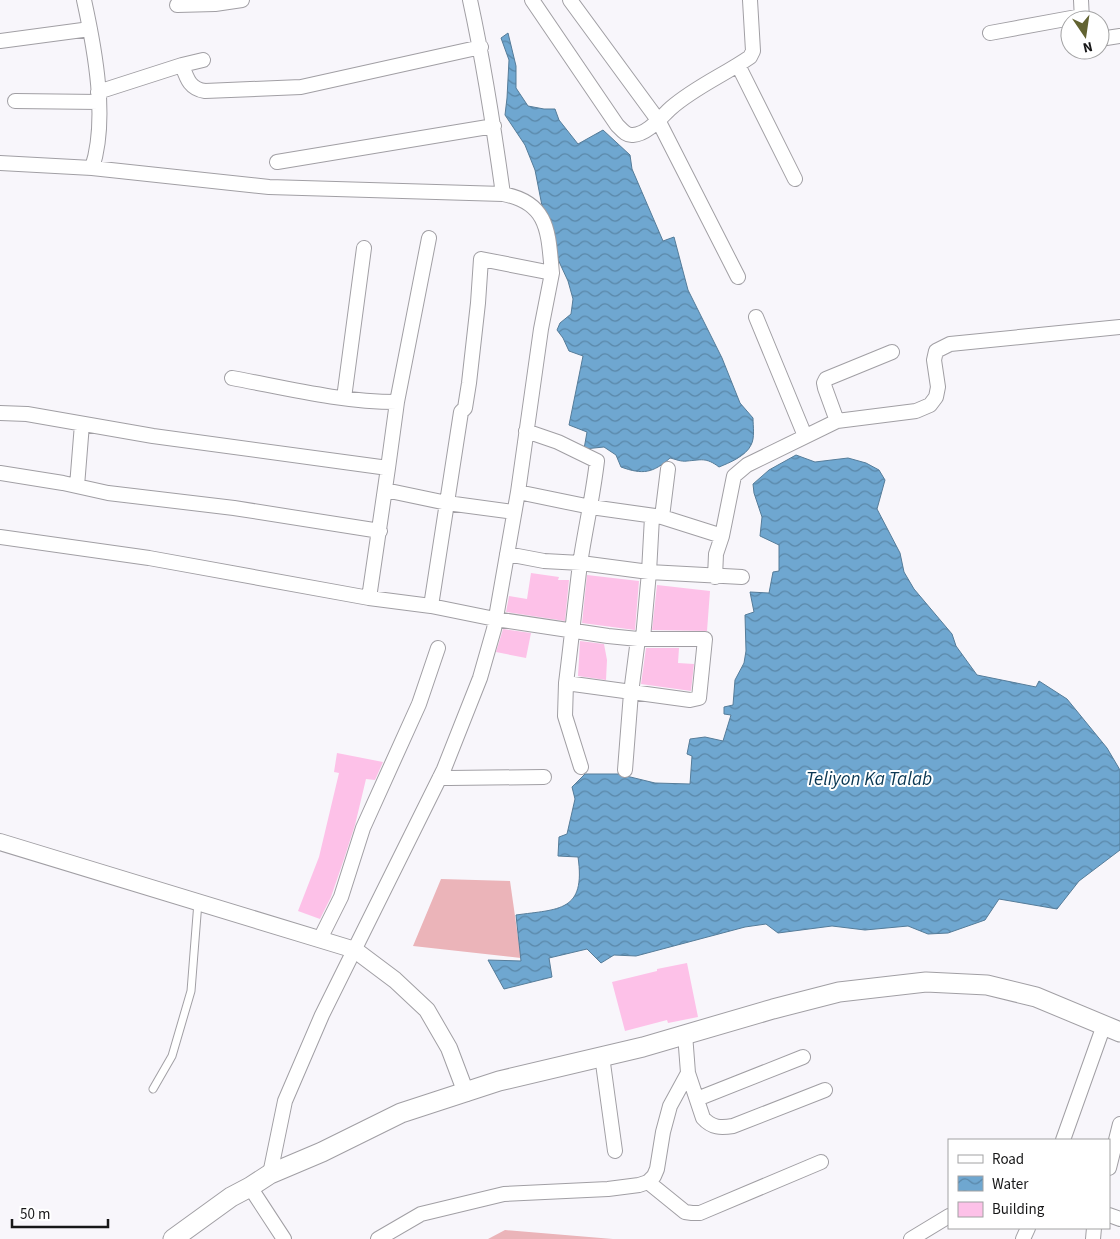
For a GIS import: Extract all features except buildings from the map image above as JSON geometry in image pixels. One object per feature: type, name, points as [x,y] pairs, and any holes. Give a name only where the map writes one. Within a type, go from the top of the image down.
[{"type":"main road","points":[[173,1239],[231,1197],[270,1174],[322,1152],[401,1113],[499,1081],[642,1047],[839,992],[926,982],[988,985],[1036,997],[1112,1029]]},
{"type":"street","points":[[84,0],[90,29],[101,123],[97,154],[92,168]]},
{"type":"street","points":[[177,5],[215,4],[242,0]]},
{"type":"street","points":[[470,0],[494,126],[503,194]]},
{"type":"street","points":[[532,0],[617,125],[626,134],[632,135],[642,132],[687,95],[750,57],[753,51],[750,0]]},
{"type":"street","points":[[570,0],[658,120],[738,277]]},
{"type":"street","points":[[990,33],[1060,22]]},
{"type":"street","points":[[0,41],[90,29]]},
{"type":"street","points":[[182,65],[192,86],[198,90],[301,87],[480,47]]},
{"type":"street","points":[[15,101],[99,97],[182,65],[203,60]]},
{"type":"street","points":[[738,65],[795,180]]},
{"type":"street","points":[[277,162],[494,126]]},
{"type":"street","points":[[0,163],[92,168],[270,187],[503,194],[528,202],[544,222],[548,235],[552,273],[540,329],[518,492],[494,629],[480,678],[440,777],[322,1015],[286,1101],[270,1174]]},
{"type":"street","points":[[369,598],[380,531],[396,402],[429,238]]},
{"type":"street","points":[[344,398],[364,248]]},
{"type":"street","points":[[431,606],[461,412],[465,408],[470,383],[481,259],[552,273]]},
{"type":"street","points":[[756,317],[805,436]]},
{"type":"street","points":[[715,577],[716,554],[722,536],[734,476],[747,465],[837,422],[916,410],[930,405],[936,397],[938,387],[934,360],[936,351],[950,344],[1120,327]]},
{"type":"street","points":[[837,422],[825,388],[824,383],[826,379],[892,352]]},
{"type":"street","points":[[232,378],[371,402],[396,402]]},
{"type":"street","points":[[0,413],[27,414],[153,436],[388,468]]},
{"type":"street","points":[[77,486],[82,424]]},
{"type":"street","points":[[526,431],[558,442],[597,461],[581,563],[566,683],[565,716],[581,767]]},
{"type":"street","points":[[625,770],[631,692],[641,639],[657,517],[668,469]]},
{"type":"street","points":[[0,473],[108,493],[234,508],[380,531]]},
{"type":"street","points":[[385,490],[447,503],[514,512]]},
{"type":"street","points":[[518,492],[591,507],[657,517],[722,536]]},
{"type":"street","points":[[0,536],[149,558],[369,598],[431,606],[495,619],[572,631],[641,639],[705,639],[699,698],[690,700],[566,683]]},
{"type":"street","points":[[507,554],[544,561],[581,563],[649,572],[742,577]]},
{"type":"street","points":[[320,939],[340,897],[363,828],[419,704],[438,648]]},
{"type":"street","points":[[440,777],[544,777]]},
{"type":"street","points":[[0,842],[355,950],[395,980],[427,1010],[448,1048],[466,1092]]},
{"type":"street","points":[[1063,1139],[1112,1029]]},
{"type":"street","points":[[685,1034],[688,1073],[703,1118],[708,1124],[722,1128],[733,1126],[825,1090]]},
{"type":"street","points":[[602,1056],[615,1151]]},
{"type":"street","points":[[697,1099],[803,1057]]},
{"type":"street","points":[[378,1239],[421,1214],[504,1194],[608,1189],[648,1182],[657,1169],[663,1132],[670,1106],[688,1073]]},
{"type":"street","points":[[1110,1164],[1120,1124]]},
{"type":"street","points":[[648,1182],[685,1212],[692,1214],[709,1210],[821,1162]]},
{"type":"street","points":[[250,1187],[284,1239]]},
{"type":"street","points":[[911,1239],[948,1217]]},
{"type":"lane","points":[[153,1089],[172,1056],[191,991],[194,973],[198,902]]},
{"type":"shaded area","points":[[441,879],[510,881],[521,958],[413,946]]},
{"type":"shaded area","points":[[505,1230],[613,1239],[488,1239]]},
{"type":"water","points":[[508,33],[516,66],[516,88],[528,106],[555,109],[559,120],[578,144],[603,130],[630,155],[632,169],[663,241],[674,237],[688,290],[722,358],[740,403],[753,418],[751,445],[745,453],[732,461],[719,467],[707,460],[683,461],[670,458],[653,470],[636,471],[621,467],[616,455],[604,447],[584,449],[587,432],[569,425],[583,356],[569,351],[557,330],[560,323],[571,314],[573,299],[545,221],[535,170],[525,145],[505,115],[509,60],[501,38]]},
{"type":"water","name":"Teliyon Ka Talab","points":[[796,455],[815,462],[848,458],[866,463],[879,470],[885,480],[877,509],[900,553],[904,572],[914,589],[952,634],[956,646],[977,675],[1036,687],[1039,681],[1067,699],[1107,748],[1120,770],[1120,850],[1079,881],[1057,909],[999,899],[985,920],[948,933],[928,934],[908,926],[865,930],[832,926],[778,933],[766,924],[745,927],[636,956],[614,955],[601,963],[587,949],[549,958],[552,977],[504,989],[488,960],[521,961],[516,915],[557,909],[573,898],[578,888],[578,857],[558,856],[559,837],[567,834],[575,799],[572,787],[585,774],[618,774],[655,783],[690,784],[692,756],[687,754],[690,739],[705,737],[723,741],[731,715],[724,714],[724,707],[733,705],[735,680],[744,663],[746,651],[745,615],[754,612],[750,592],[769,593],[773,572],[779,571],[779,545],[760,536],[762,517],[753,484],[769,470]]}]
